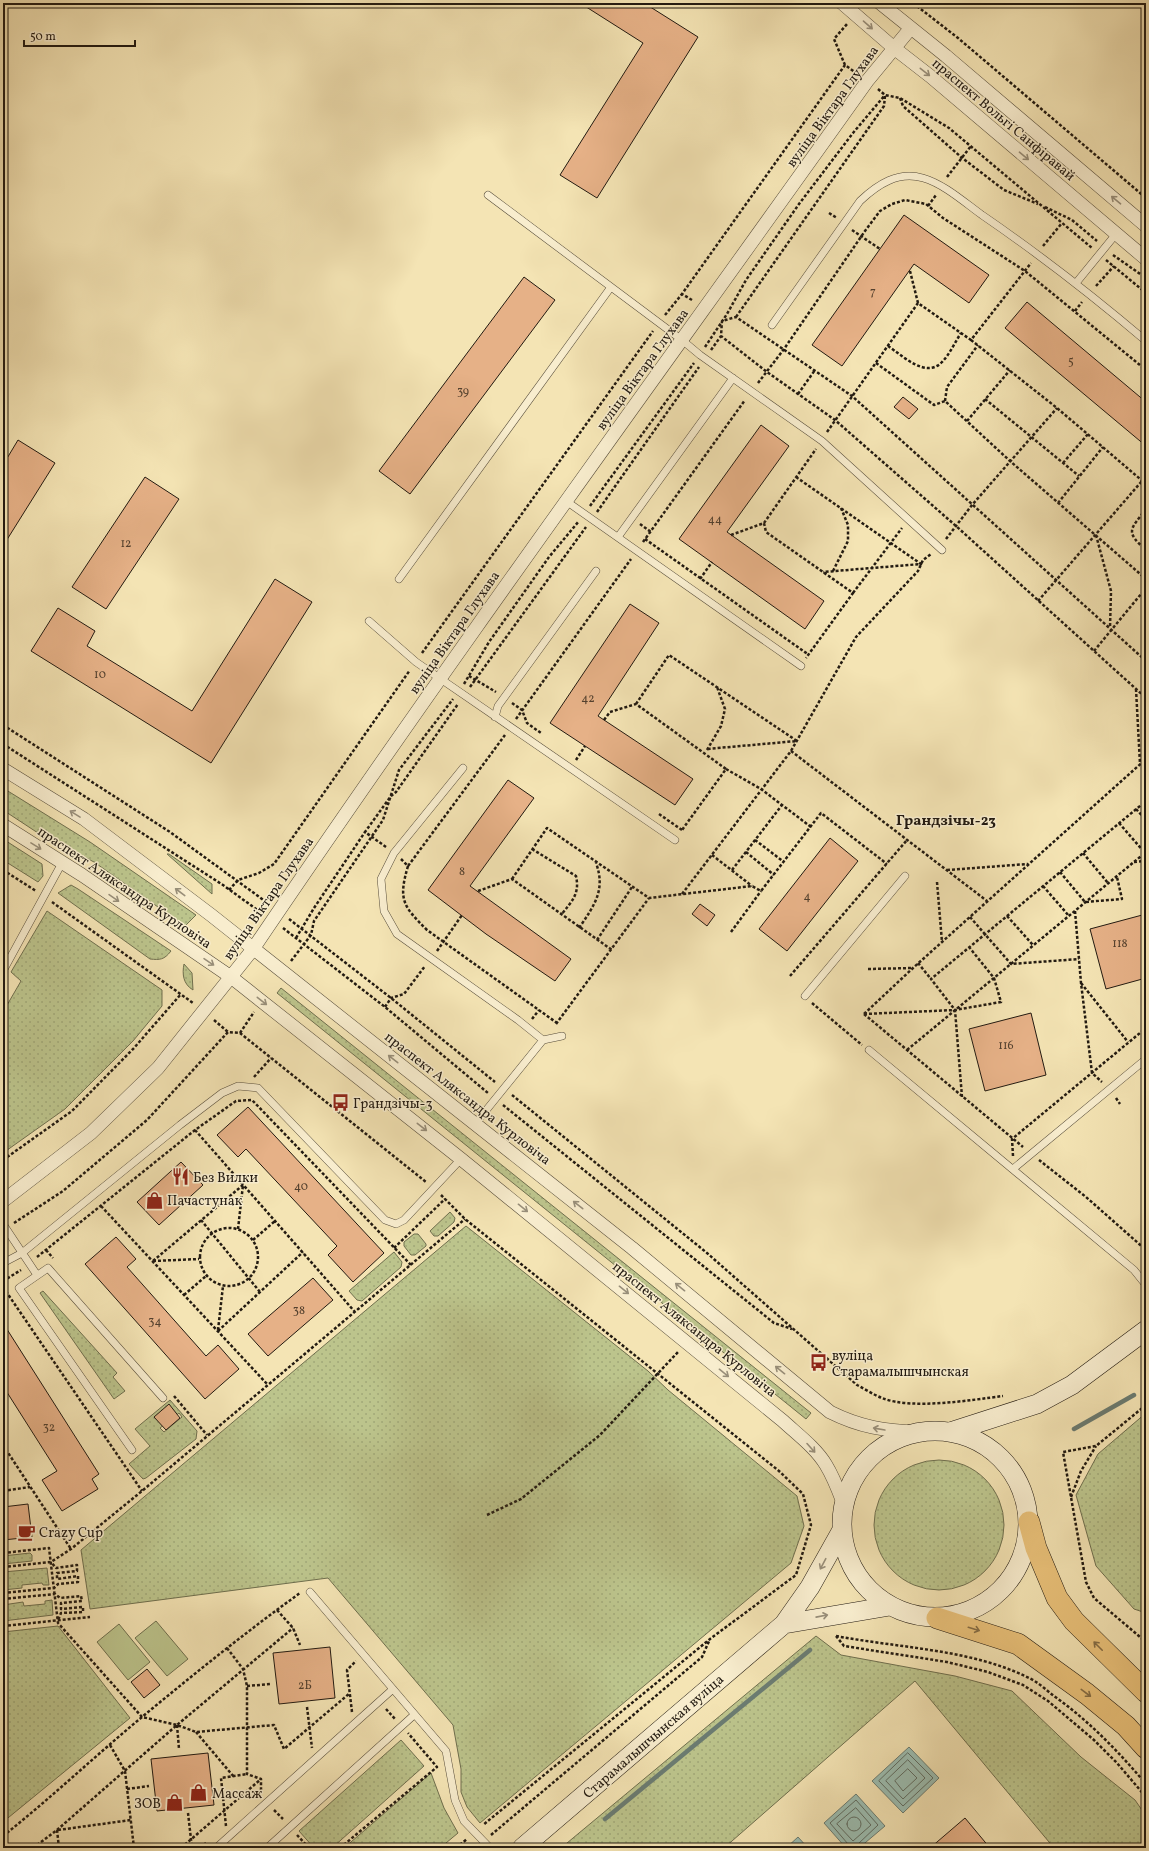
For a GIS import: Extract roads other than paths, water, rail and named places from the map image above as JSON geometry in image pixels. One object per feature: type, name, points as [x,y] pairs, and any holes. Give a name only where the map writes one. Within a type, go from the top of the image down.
[{"type":"main road","points":[[950,1432],[1037,1404],[1072,1385],[1146,1330]]},
{"type":"main road","name":"Старамалышчынская вуліца","points":[[918,1432],[950,1432],[976,1440],[996,1454],[1011,1470],[1020,1484],[1026,1500],[1029,1522],[1026,1549],[1019,1566],[1003,1588],[989,1601],[972,1610],[955,1616],[937,1618],[912,1615],[890,1606],[874,1594],[860,1580],[847,1556],[842,1530],[844,1505],[855,1476],[869,1459],[890,1442],[918,1432]]},
{"type":"main road","points":[[1029,1522],[1036,1548],[1057,1598],[1074,1621],[1146,1692]]},
{"type":"main road","name":"Старамалышчынская вуліца","points":[[522,1848],[784,1624],[810,1587],[842,1530]]},
{"type":"main road","points":[[784,1624],[890,1606]]},
{"type":"main road","points":[[937,1618],[1018,1644],[1088,1694],[1126,1726],[1146,1748]]},
{"type":"street","name":"праспект Вольгі Санфіравай","points":[[842,3],[1146,259]]},
{"type":"street","name":"праспект Вольгі Санфіравай","points":[[880,3],[910,29],[946,56],[1146,226]]},
{"type":"street","name":"вуліца Віктара Глухава","points":[[3,1201],[91,1133],[153,1073],[253,949],[440,678],[566,501],[868,80],[910,29]]},
{"type":"street","name":"праспект Аляксандра Курловіча","points":[[3,769],[84,819],[283,972],[632,1248],[830,1412],[866,1427],[888,1431],[918,1432]]},
{"type":"street","name":"праспект Аляксандра Курловіча","points":[[3,825],[231,977],[461,1158],[687,1342],[806,1442],[826,1464],[837,1486],[844,1505]]},
{"type":"lane","points":[[772,324],[860,201],[872,189],[887,180],[903,177],[922,178],[941,186],[1037,253],[1146,341]]},
{"type":"lane","points":[[488,195],[703,357],[822,441],[940,549]]},
{"type":"lane","points":[[1076,283],[1116,234]]},
{"type":"lane","points":[[398,579],[611,287]]},
{"type":"lane","points":[[618,538],[734,378]]},
{"type":"lane","points":[[566,501],[801,666]]},
{"type":"lane","points":[[495,717],[498,706],[596,571]]},
{"type":"lane","points":[[370,621],[416,662],[675,840]]},
{"type":"lane","points":[[463,768],[394,853],[381,879],[384,911],[397,934],[430,959],[518,1020],[543,1040]]},
{"type":"lane","points":[[3,971],[62,863]]},
{"type":"lane","points":[[805,996],[905,876]]},
{"type":"lane","points":[[475,1124],[543,1040],[562,1036]]},
{"type":"lane","points":[[869,1050],[1134,1270],[1146,1284]]},
{"type":"lane","points":[[1013,1169],[1146,1059]]},
{"type":"lane","points":[[3,1263],[22,1253],[180,1125],[222,1093],[238,1086],[258,1088],[385,1220],[396,1224],[404,1220],[461,1158]]},
{"type":"lane","points":[[3,1224],[37,1275]]},
{"type":"lane","points":[[132,1450],[19,1288],[48,1268],[163,1398]]},
{"type":"lane","points":[[307,1591],[446,1751],[452,1776],[455,1800],[464,1821],[490,1848]]},
{"type":"lane","points":[[216,1848],[393,1689]]},
{"type":"lane","points":[[267,1848],[414,1715]]},
{"type":"water","points":[[909,1747],[939,1778],[903,1813],[872,1781]]},
{"type":"water","points":[[856,1794],[885,1826],[859,1848],[846,1848],[824,1823]]},
{"type":"water","points":[[798,1837],[808,1848],[786,1848]]},
{"type":"waterway","points":[[1074,1429],[1134,1395]]},
{"type":"waterway","points":[[605,1819],[810,1650]]},
{"type":"place","name":"Грандзічы-3","points":[[340,1103]]},
{"type":"place","name":"Без Вилки","points":[[180,1177]]},
{"type":"place","name":"Пачастунак","points":[[154,1200]]},
{"type":"place","name":"вуліца Старамалышчынская","points":[[819,1363]]},
{"type":"place","name":"Crazy Cup","points":[[26,1532]]},
{"type":"place","name":"Массаж","points":[[199,1793]]},
{"type":"place","name":"ЗОВ","points":[[174,1803]]},
{"type":"district","name":"Грандзічы-23","points":[[946,820]]}]
